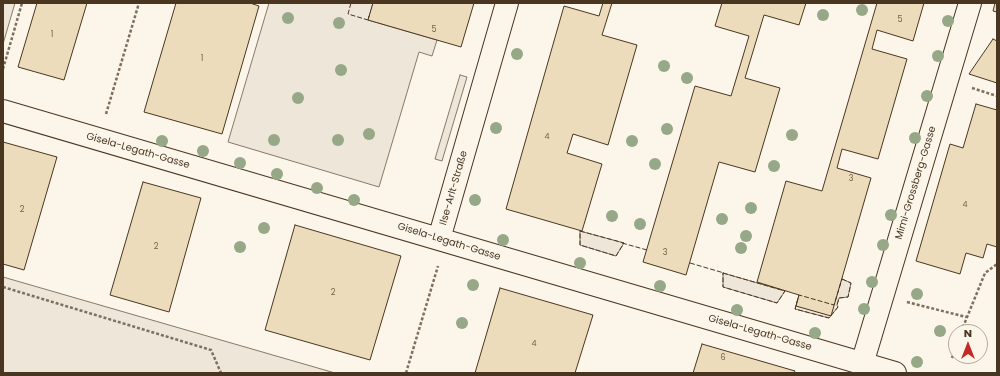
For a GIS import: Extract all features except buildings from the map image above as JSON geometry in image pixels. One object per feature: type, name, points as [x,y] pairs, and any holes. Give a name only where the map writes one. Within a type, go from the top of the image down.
[{"type":"street","name":"Ilse-Arlt-Straße","points":[[439,239],[508,3]]},
{"type":"street","name":"Mimi-Grossberg-Gasse","points":[[862,364],[970,3]]},
{"type":"street","name":"Gisela-Legath-Gasse","points":[[3,111],[895,373]]},
{"type":"path","points":[[3,69],[22,3]]},
{"type":"path","points":[[98,139],[139,3]]},
{"type":"path","points":[[968,86],[997,96]]},
{"type":"path","name":"Ilse-Arlt-Straße","points":[[406,373],[438,267],[439,239]]},
{"type":"path","points":[[964,324],[985,273],[997,264]]},
{"type":"path","points":[[3,287],[211,350],[220,373]]},
{"type":"path","points":[[906,301],[966,317]]},
{"type":"shaded area","points":[[3,3],[15,3],[3,44]]},
{"type":"shaded area","points":[[269,3],[373,3],[368,20],[437,40],[432,56],[419,52],[379,187],[228,142]]},
{"type":"shaded area","points":[[460,75],[467,77],[442,161],[435,159]]},
{"type":"shaded area","points":[[580,231],[624,243],[616,256],[580,245]]},
{"type":"shaded area","points":[[723,273],[785,291],[777,303],[723,287]]},
{"type":"shaded area","points":[[3,277],[335,373],[3,373]]},
{"type":"shaded area","points":[[842,279],[851,283],[848,297],[839,298],[837,305],[838,307],[829,318],[795,309],[799,295]]},
{"type":"fence","points":[[351,3],[348,14],[368,20],[369,16]]},
{"type":"fence","points":[[580,231],[624,243],[616,256],[580,245],[580,231]]},
{"type":"fence","points":[[622,243],[647,250]]},
{"type":"fence","points":[[690,263],[724,273]]},
{"type":"fence","points":[[723,273],[785,291],[777,303],[723,287],[723,273]]},
{"type":"fence","points":[[842,279],[851,283],[848,297],[839,298],[837,305],[838,307],[829,318],[795,309],[799,295],[834,305],[842,279]]}]
